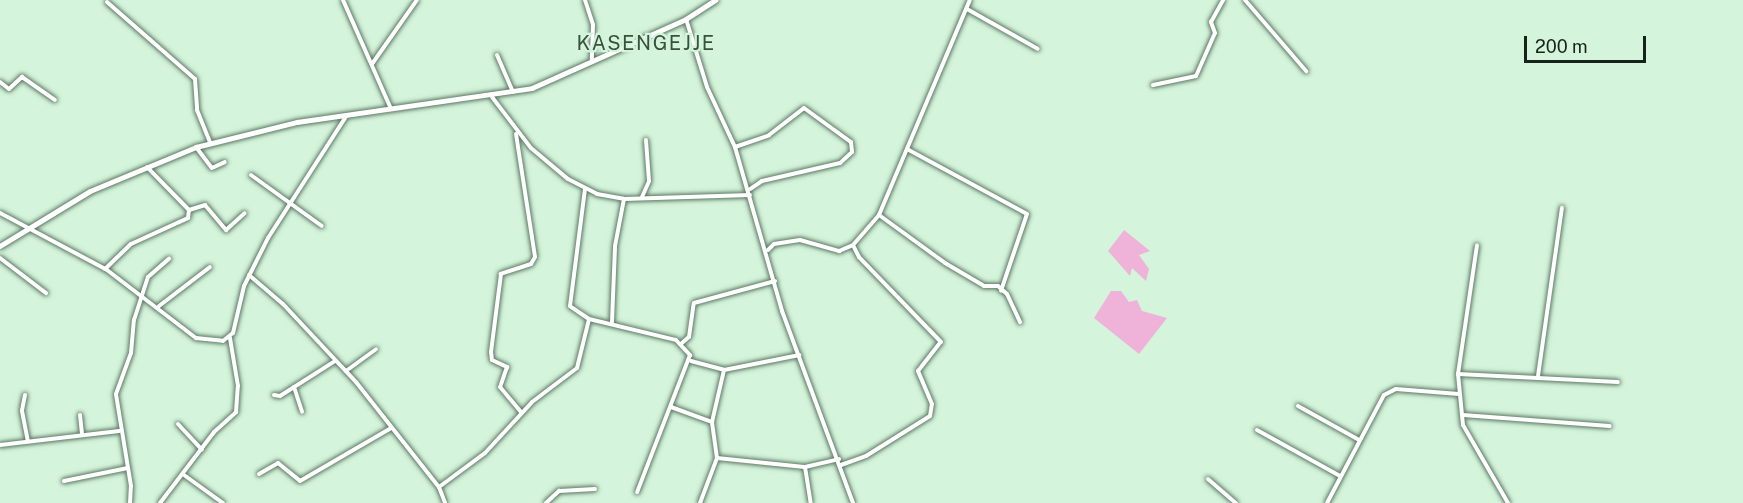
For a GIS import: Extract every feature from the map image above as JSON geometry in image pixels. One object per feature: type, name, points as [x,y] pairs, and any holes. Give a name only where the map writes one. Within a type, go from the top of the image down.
[{"type":"street","points":[[343,0],[391,110]]},
{"type":"street","points":[[372,64],[417,0]]},
{"type":"street","points":[[585,0],[593,25],[592,60]]},
{"type":"street","points":[[0,246],[90,191],[196,147],[254,130],[347,114],[514,93],[686,20],[715,0]]},
{"type":"street","points":[[768,250],[774,244],[800,240],[828,251],[853,244],[879,216],[970,0]]},
{"type":"street","points":[[1153,85],[1196,75],[1215,33],[1211,22],[1223,0]]},
{"type":"street","points":[[1245,0],[1306,71]]},
{"type":"street","points":[[107,3],[195,79],[196,106],[210,144]]},
{"type":"street","points":[[967,9],[1038,49]]},
{"type":"street","points":[[686,20],[707,87],[735,147],[750,189],[775,281],[853,503]]},
{"type":"street","points":[[497,55],[514,93]]},
{"type":"street","points":[[0,82],[9,88],[22,77],[55,100]]},
{"type":"street","points":[[492,97],[516,134],[585,189],[624,199],[750,195]]},
{"type":"street","points":[[735,147],[769,135],[804,108],[851,142],[852,152],[840,163],[750,189]]},
{"type":"street","points":[[160,503],[239,406],[230,338],[249,275],[290,204],[347,114]]},
{"type":"street","points":[[516,134],[535,258],[531,264],[501,274],[491,352],[492,360],[507,367],[500,387],[522,413]]},
{"type":"street","points":[[642,198],[649,181],[646,140]]},
{"type":"street","points":[[196,147],[212,168],[225,162]]},
{"type":"street","points":[[907,149],[1027,214],[1001,291]]},
{"type":"street","points":[[146,167],[189,210]]},
{"type":"street","points":[[252,175],[322,226]]},
{"type":"street","points":[[585,189],[570,306],[589,319],[612,322],[682,343],[691,361],[724,370],[800,355]]},
{"type":"street","points":[[612,322],[614,256],[624,199]]},
{"type":"street","points":[[189,210],[205,205],[226,230],[245,213]]},
{"type":"street","points":[[1538,376],[1562,208]]},
{"type":"street","points":[[105,268],[135,242],[184,223],[189,210]]},
{"type":"street","points":[[0,213],[25,229],[105,268],[143,299],[159,306],[196,338],[230,338]]},
{"type":"street","points":[[879,216],[945,263],[1007,294],[1020,322]]},
{"type":"street","points":[[841,465],[866,456],[930,416],[932,404],[918,371],[940,342],[912,307],[859,257],[853,244]]},
{"type":"street","points":[[1477,245],[1458,374],[1459,394],[1463,425],[1508,503]]},
{"type":"street","points":[[0,258],[46,293]]},
{"type":"street","points":[[130,503],[128,468],[119,431],[116,394],[150,273],[169,259]]},
{"type":"street","points":[[159,306],[210,267]]},
{"type":"street","points":[[249,275],[294,315],[346,371],[439,487],[445,503]]},
{"type":"street","points":[[682,343],[689,337],[694,303],[775,281]]},
{"type":"street","points":[[439,487],[485,453],[522,413],[574,372],[589,319]]},
{"type":"street","points":[[346,371],[376,349]]},
{"type":"street","points":[[274,395],[294,387],[335,361]]},
{"type":"street","points":[[637,492],[691,361]]},
{"type":"street","points":[[700,503],[717,458],[712,422],[724,370]]},
{"type":"street","points":[[1458,374],[1538,376],[1618,382]]},
{"type":"street","points":[[294,387],[302,412]]},
{"type":"street","points":[[1327,503],[1359,440],[1389,391],[1459,394]]},
{"type":"street","points":[[25,395],[22,414],[28,441]]},
{"type":"street","points":[[1299,406],[1359,440]]},
{"type":"street","points":[[671,408],[712,422]]},
{"type":"street","points":[[80,414],[82,434]]},
{"type":"street","points":[[1463,415],[1610,426]]},
{"type":"street","points":[[177,424],[202,450]]},
{"type":"street","points":[[259,474],[278,463],[300,481],[391,428]]},
{"type":"street","points":[[1257,430],[1340,476]]},
{"type":"street","points":[[0,445],[119,431]]},
{"type":"street","points":[[717,458],[805,466],[839,459]]},
{"type":"street","points":[[805,466],[811,503]]},
{"type":"street","points":[[64,482],[128,468]]},
{"type":"street","points":[[184,475],[222,503]]},
{"type":"street","points":[[1209,479],[1236,503]]},
{"type":"street","points":[[546,503],[559,491],[596,489]]},
{"type":"shaded area","points":[[1124,230],[1150,251],[1139,255],[1149,269],[1146,281],[1132,268],[1130,276],[1108,251]]},
{"type":"shaded area","points":[[1111,291],[1121,291],[1129,302],[1137,300],[1142,311],[1167,318],[1139,354],[1094,318]]},
{"type":"district","name":"KASENGEJJE","points":[[646,43]]}]
